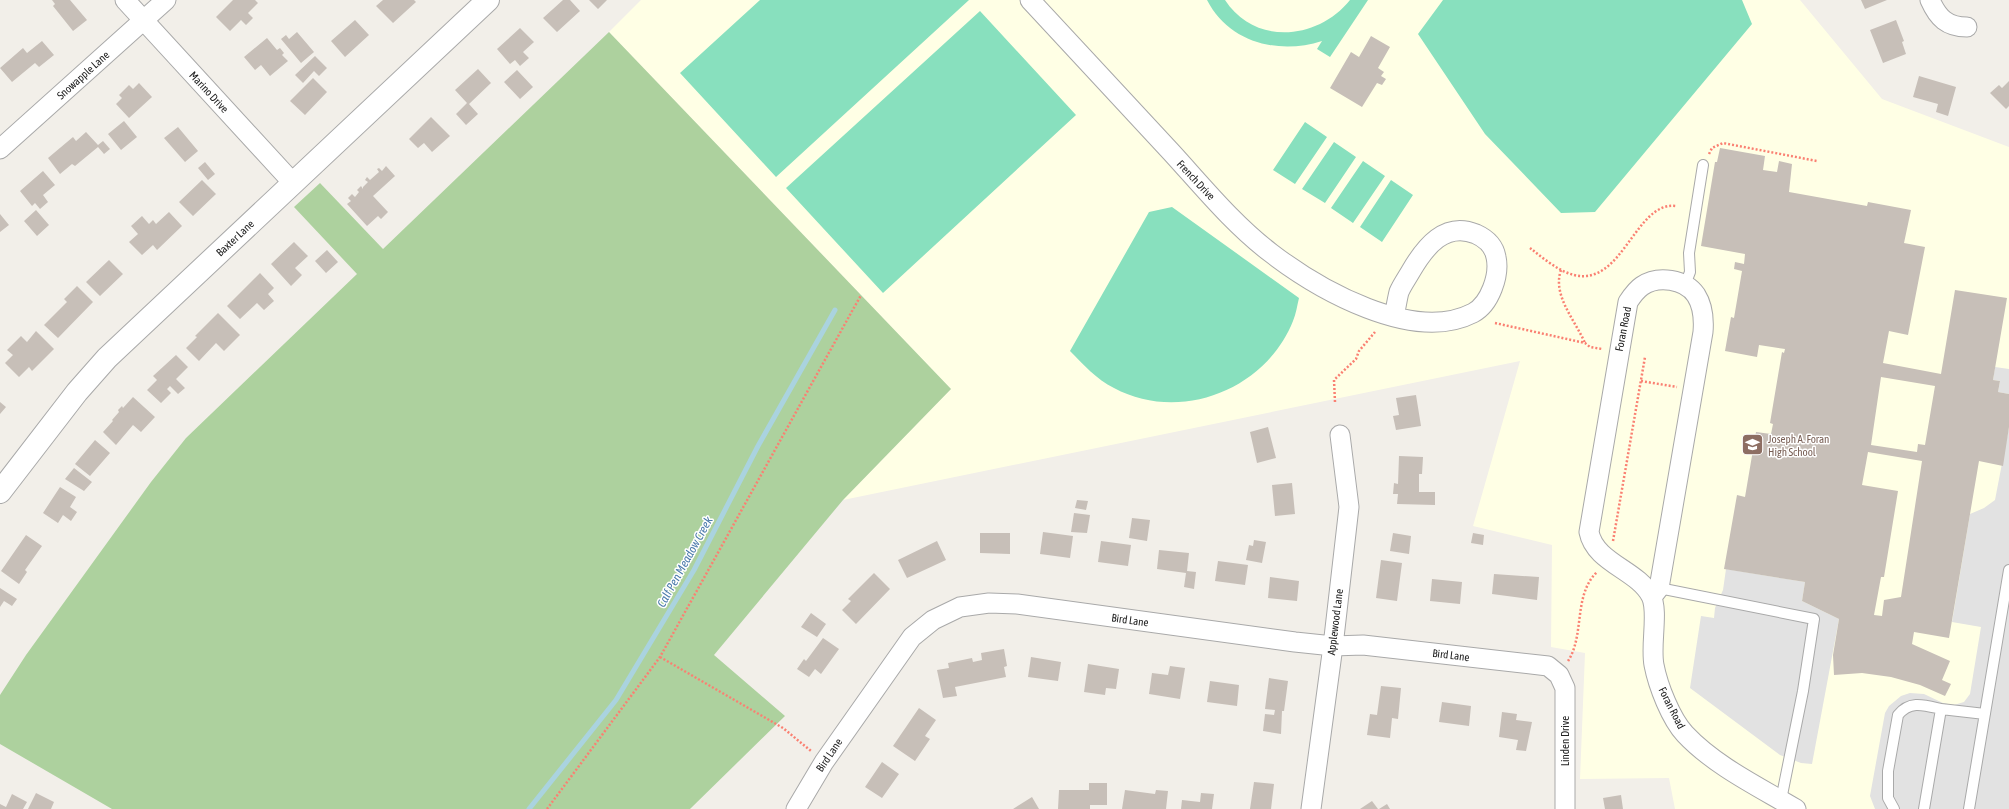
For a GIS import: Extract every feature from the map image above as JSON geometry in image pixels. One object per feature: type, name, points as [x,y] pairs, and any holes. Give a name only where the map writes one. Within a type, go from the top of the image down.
[{"type":"street","name":"Marino Drive","points":[[125,0],[294,183]]},
{"type":"street","name":"Snowapple Lane","points":[[0,149],[166,0]]},
{"type":"street","name":"Baxter Lane","points":[[0,492],[72,398],[107,358],[488,0]]},
{"type":"street","name":"French Drive","points":[[1030,0],[1226,213],[1270,252],[1319,285],[1343,298],[1364,308],[1394,316],[1414,321],[1432,322],[1454,320],[1477,311],[1486,300],[1496,275],[1498,262],[1491,244],[1484,238],[1468,231],[1456,230],[1447,232],[1438,237],[1416,262],[1400,291],[1394,316]]},
{"type":"street","points":[[1930,0],[1937,13],[1945,21],[1955,26],[1967,26]]},
{"type":"street","name":"Foran Road","points":[[1655,592],[1642,585],[1598,551],[1591,541],[1589,532],[1628,302],[1642,286],[1652,281],[1663,280],[1685,285],[1696,294],[1701,304],[1704,320],[1655,592],[1652,645],[1654,666],[1662,690],[1684,733],[1699,748],[1788,804]]},
{"type":"street","name":"Applewood Lane","points":[[1311,809],[1333,646],[1348,507],[1340,434]]},
{"type":"street","name":"Bird Lane","points":[[796,809],[824,762],[912,637],[933,620],[945,613],[972,604],[989,602],[1016,604],[1333,646],[1362,644],[1544,666],[1552,668],[1559,675]]},
{"type":"street","name":"Linden Drive","points":[[1559,675],[1565,688],[1565,809]]},
{"type":"lane","points":[[1685,285],[1690,272],[1689,253],[1703,165]]},
{"type":"lane","points":[[1969,809],[1985,714],[2006,613],[2009,570]]},
{"type":"lane","points":[[1655,592],[1814,619],[1788,804]]},
{"type":"lane","points":[[1894,809],[1888,798],[1888,771],[1898,716],[1910,705],[1922,705],[1941,709],[1985,714]]},
{"type":"lane","points":[[1924,809],[1941,709]]},
{"type":"path","points":[[1703,165],[1712,148],[1723,143],[1817,161]]},
{"type":"path","points":[[1530,248],[1562,270],[1581,276],[1600,272],[1624,250],[1654,212],[1666,206],[1676,206]]},
{"type":"path","points":[[1562,270],[1558,280],[1559,290],[1585,343],[1590,347],[1604,350]]},
{"type":"path","points":[[547,809],[660,657],[861,295]]},
{"type":"path","points":[[1495,322],[1585,343]]},
{"type":"path","points":[[1336,402],[1334,380],[1356,359],[1358,351],[1376,332]]},
{"type":"path","points":[[1559,675],[1571,657],[1577,638],[1583,599],[1588,583],[1601,568],[1612,561],[1646,357]]},
{"type":"path","points":[[1641,381],[1678,387]]},
{"type":"path","points":[[660,657],[783,728],[824,762]]},
{"type":"shaded area","name":"Joseph A. Foran High School","points":[[641,0],[1800,0],[1882,99],[2009,147],[2009,809],[1675,809],[1669,778],[1580,779],[1585,653],[1551,647],[1552,545],[1473,526],[1520,361],[843,500],[951,389],[609,32]]},
{"type":"shaded area","points":[[1995,367],[2009,369],[2009,394],[1998,392],[2000,381],[1993,380]]},
{"type":"shaded area","points":[[2009,427],[2009,809],[1875,809],[1870,796],[1885,713],[1889,706],[1901,696],[1910,693],[1924,694],[1943,703],[1954,705],[1964,702],[1970,694],[1981,627],[1952,622],[1970,514],[1984,508],[1995,500]]},
{"type":"shaded area","points":[[1726,569],[1805,582],[1802,601],[1839,619],[1812,764],[1801,763],[1780,755],[1690,688],[1701,616],[1714,618],[1715,608],[1723,590]]},
{"type":"green space","points":[[760,0],[969,0],[776,177],[680,73]]},
{"type":"green space","points":[[1207,0],[1225,0],[1238,15],[1253,25],[1269,31],[1287,32],[1304,30],[1321,23],[1337,13],[1350,0],[1368,0],[1330,57],[1317,49],[1322,41],[1289,47],[1273,46],[1242,36],[1228,27],[1216,15]]},
{"type":"green space","points":[[1443,0],[1742,0],[1752,24],[1595,212],[1561,213],[1485,134],[1418,34]]},
{"type":"green space","points":[[980,11],[1076,115],[883,293],[786,188]]},
{"type":"green space","points":[[609,32],[951,389],[843,500],[714,655],[785,716],[690,809],[112,809],[0,744],[0,695],[26,655],[151,482],[186,438],[357,274],[294,207],[320,183],[383,249]]},
{"type":"green space","points":[[1305,122],[1327,137],[1295,184],[1273,170]]},
{"type":"green space","points":[[1334,142],[1356,157],[1325,203],[1302,189]]},
{"type":"green space","points":[[1363,161],[1385,176],[1353,223],[1331,208]]},
{"type":"green space","points":[[1391,180],[1413,195],[1382,242],[1360,227]]},
{"type":"green space","points":[[1172,207],[1299,298],[1293,321],[1280,345],[1262,366],[1241,382],[1217,394],[1192,401],[1165,402],[1139,398],[1114,388],[1096,376],[1070,351],[1149,212]]},
{"type":"building","points":[[52,0],[70,0],[87,20],[73,31],[53,6],[55,4]]},
{"type":"building","points":[[233,0],[255,0],[258,3],[248,13],[253,18],[246,25],[241,20],[230,31],[216,17]]},
{"type":"building","points":[[383,0],[414,0],[416,2],[393,23],[376,6]]},
{"type":"building","points":[[563,0],[570,0],[580,11],[557,32],[543,18]]},
{"type":"building","points":[[589,0],[607,0],[598,9]]},
{"type":"building","points":[[1861,0],[1887,0],[1865,9]]},
{"type":"building","points":[[355,20],[369,35],[345,57],[331,41]]},
{"type":"building","points":[[1896,20],[1904,41],[1902,42],[1906,54],[1883,63],[1870,30]]},
{"type":"building","points":[[520,28],[534,42],[523,52],[529,58],[520,66],[515,60],[510,64],[497,49]]},
{"type":"building","points":[[297,32],[314,52],[301,63],[281,39],[286,35],[289,39]]},
{"type":"building","points":[[1371,36],[1390,47],[1378,68],[1384,72],[1381,76],[1386,79],[1382,85],[1377,83],[1362,107],[1330,88],[1351,52],[1359,57]]},
{"type":"building","points":[[267,38],[277,50],[280,48],[284,53],[282,55],[288,61],[270,76],[261,65],[255,70],[244,57]]},
{"type":"building","points":[[42,41],[54,55],[39,67],[35,63],[12,82],[0,68],[23,48],[27,53]]},
{"type":"building","points":[[315,56],[327,68],[319,76],[314,71],[303,83],[295,75]]},
{"type":"building","points":[[478,69],[491,83],[469,104],[478,114],[466,125],[456,114],[467,103],[455,90]]},
{"type":"building","points":[[517,70],[533,87],[520,99],[504,82]]},
{"type":"building","points":[[1919,76],[1956,87],[1948,116],[1936,112],[1938,104],[1913,97]]},
{"type":"building","points":[[313,78],[327,92],[305,115],[290,101]]},
{"type":"building","points":[[2009,81],[2009,106],[2006,109],[1990,93],[1999,85],[2002,88]]},
{"type":"building","points":[[139,83],[152,97],[129,118],[116,104],[122,98],[119,95],[129,85],[133,89]]},
{"type":"building","points":[[431,117],[450,136],[432,152],[424,143],[418,148],[409,139]]},
{"type":"building","points":[[124,121],[137,137],[121,150],[108,134]]},
{"type":"building","points":[[178,127],[198,151],[185,162],[164,138]]},
{"type":"building","points":[[86,132],[98,145],[103,141],[110,149],[104,154],[98,147],[75,166],[72,164],[60,174],[48,158],[73,137],[76,141]]},
{"type":"building","points":[[1720,148],[1765,156],[1763,170],[1777,172],[1779,161],[1792,164],[1789,192],[1867,206],[1868,202],[1911,210],[1904,243],[1925,247],[1908,335],[1889,331],[1883,363],[1941,374],[1955,290],[2007,298],[1993,380],[2000,381],[1998,392],[2009,394],[2009,427],[2003,466],[1979,461],[1949,638],[1914,632],[1912,644],[1950,661],[1942,680],[1951,684],[1945,696],[1920,685],[1891,677],[1862,673],[1834,675],[1833,655],[1839,619],[1802,601],[1805,582],[1724,569],[1737,495],[1745,497],[1756,432],[1771,434],[1773,424],[1770,423],[1782,352],[1784,353],[1785,349],[1759,345],[1757,357],[1725,351],[1731,317],[1734,318],[1742,271],[1734,269],[1735,262],[1744,264],[1745,254],[1701,246],[1715,162],[1717,162]],"holes":[[[1881,377],[1935,386],[1925,445],[1918,444],[1917,452],[1871,445]],[[1868,452],[1922,461],[1901,597],[1884,600],[1882,616],[1874,615],[1881,577],[1884,577],[1898,491],[1862,485]]]},
{"type":"building","points":[[205,162],[215,174],[208,180],[198,168]]},
{"type":"building","points":[[386,166],[395,176],[373,196],[388,212],[381,219],[378,216],[367,226],[347,204],[351,201],[348,198],[352,194],[355,197],[359,192],[357,190],[361,186],[363,189],[368,182],[365,180],[367,177],[370,180],[379,172],[377,169],[379,168],[382,171]]},
{"type":"building","points":[[43,171],[55,185],[43,195],[48,202],[40,209],[35,203],[32,206],[20,191]]},
{"type":"building","points":[[202,180],[216,194],[193,216],[179,202]]},
{"type":"building","points":[[36,210],[49,225],[37,236],[24,221]]},
{"type":"building","points":[[169,212],[182,226],[157,250],[153,245],[142,255],[129,242],[138,234],[131,226],[142,216],[149,224],[153,220],[156,224]]},
{"type":"building","points":[[0,214],[9,225],[0,232]]},
{"type":"building","points":[[294,242],[308,256],[295,268],[302,275],[291,286],[271,264]]},
{"type":"building","points":[[327,250],[338,262],[326,273],[315,261]]},
{"type":"building","points":[[109,260],[123,274],[100,296],[86,282]]},
{"type":"building","points":[[260,273],[274,288],[268,294],[274,301],[264,310],[257,303],[240,319],[227,306]]},
{"type":"building","points":[[77,286],[93,302],[58,338],[44,325],[67,302],[64,299]]},
{"type":"building","points":[[218,313],[240,335],[224,351],[216,343],[199,361],[186,348],[197,337],[195,336]]},
{"type":"building","points":[[36,331],[54,349],[32,371],[29,367],[19,377],[5,363],[13,355],[7,350],[21,336],[27,342]]},
{"type":"building","points":[[176,355],[188,367],[176,379],[185,388],[178,394],[170,386],[167,389],[171,393],[161,403],[147,390],[157,380],[153,376]]},
{"type":"building","points":[[1416,395],[1421,426],[1396,430],[1393,416],[1399,415],[1396,398]]},
{"type":"building","points":[[133,397],[155,417],[141,432],[133,425],[116,445],[103,432],[113,421],[112,420],[119,412],[118,410],[122,406],[123,408]]},
{"type":"building","points":[[0,402],[6,407],[0,414]]},
{"type":"building","points":[[1268,427],[1276,458],[1257,463],[1250,432]]},
{"type":"building","points":[[95,440],[110,453],[90,476],[75,464]]},
{"type":"building","points":[[1399,456],[1423,457],[1422,474],[1419,474],[1419,492],[1435,492],[1435,505],[1397,504],[1398,494],[1393,494],[1394,483],[1398,484]]},
{"type":"building","points":[[74,468],[92,482],[84,491],[65,479]]},
{"type":"building","points":[[1292,483],[1295,514],[1275,516],[1272,485]]},
{"type":"building","points":[[60,487],[76,497],[70,507],[77,512],[71,521],[63,515],[58,523],[43,513]]},
{"type":"building","points":[[1077,500],[1088,501],[1086,510],[1075,508]]},
{"type":"building","points":[[1074,513],[1090,515],[1087,533],[1071,532]]},
{"type":"building","points":[[1132,518],[1150,520],[1147,541],[1129,538]]},
{"type":"building","points":[[1043,532],[1073,536],[1070,558],[1040,554]]},
{"type":"building","points":[[980,533],[1010,533],[1010,554],[980,553]]},
{"type":"building","points":[[1393,533],[1411,536],[1409,554],[1390,551]]},
{"type":"building","points":[[1473,533],[1484,535],[1483,545],[1471,543]]},
{"type":"building","points":[[26,535],[42,546],[25,570],[27,572],[19,584],[1,571]]},
{"type":"building","points":[[1254,540],[1266,542],[1262,563],[1246,560],[1249,545],[1253,546]]},
{"type":"building","points":[[937,541],[946,560],[907,578],[898,560]]},
{"type":"building","points":[[1101,541],[1131,545],[1128,566],[1098,562]]},
{"type":"building","points":[[1159,550],[1189,553],[1187,571],[1196,572],[1194,589],[1184,587],[1186,573],[1157,569]]},
{"type":"building","points":[[1381,560],[1402,563],[1397,601],[1376,598]]},
{"type":"building","points":[[1218,561],[1248,565],[1245,585],[1215,581]]},
{"type":"building","points":[[874,573],[890,589],[856,624],[842,610],[851,601],[848,599]]},
{"type":"building","points":[[1494,574],[1539,577],[1537,600],[1492,594]]},
{"type":"building","points":[[1270,577],[1299,581],[1297,601],[1268,598]]},
{"type":"building","points":[[1432,579],[1462,582],[1460,604],[1430,601]]},
{"type":"building","points":[[0,588],[17,599],[12,606],[4,601],[0,607]]},
{"type":"building","points":[[811,613],[826,624],[817,637],[801,627]]},
{"type":"building","points":[[823,638],[839,649],[821,674],[815,669],[809,677],[797,669],[804,659],[806,661]]},
{"type":"building","points":[[1004,649],[1007,666],[1004,667],[1006,677],[955,687],[957,696],[943,698],[937,670],[949,668],[948,663],[972,658],[973,662],[982,660],[981,653]]},
{"type":"building","points":[[1031,657],[1061,662],[1058,681],[1028,677]]},
{"type":"building","points":[[1088,664],[1119,669],[1116,689],[1106,688],[1105,695],[1084,692]]},
{"type":"building","points":[[1170,666],[1185,668],[1180,699],[1149,694],[1152,673],[1168,675]]},
{"type":"building","points":[[1269,678],[1288,681],[1284,711],[1282,711],[1281,734],[1263,731],[1265,714],[1274,715],[1275,710],[1265,709]]},
{"type":"building","points":[[1210,681],[1239,685],[1237,706],[1207,702]]},
{"type":"building","points":[[1381,686],[1401,688],[1398,719],[1392,718],[1390,738],[1367,735],[1370,714],[1377,715]]},
{"type":"building","points":[[1442,702],[1471,706],[1469,726],[1439,722]]},
{"type":"building","points":[[919,708],[936,720],[925,736],[930,739],[915,761],[893,746]]},
{"type":"building","points":[[1502,712],[1517,714],[1516,720],[1532,722],[1526,751],[1516,750],[1518,740],[1499,737]]},
{"type":"building","points":[[882,762],[899,774],[882,798],[865,787]]},
{"type":"building","points":[[1254,782],[1274,784],[1271,809],[1250,809]]},
{"type":"building","points":[[1089,783],[1107,783],[1107,805],[1090,805],[1090,809],[1058,809],[1059,790],[1089,790]]},
{"type":"building","points":[[1125,790],[1155,794],[1156,790],[1168,791],[1166,809],[1122,809]]},
{"type":"building","points":[[36,793],[54,802],[51,809],[28,809]]},
{"type":"building","points":[[1201,793],[1214,794],[1212,809],[1181,809],[1182,800],[1200,802]]},
{"type":"building","points":[[12,794],[27,802],[23,809],[0,809],[0,804],[6,807]]},
{"type":"building","points":[[1621,795],[1623,809],[1605,809],[1603,798]]},
{"type":"building","points":[[1032,797],[1039,809],[1013,809]]},
{"type":"building","points":[[1372,801],[1378,809],[1360,809]]},
{"type":"building","points":[[1387,804],[1390,809],[1379,809]]},
{"type":"waterway","name":"Calf Pen Meadow Creek","points":[[529,809],[616,700],[694,570],[758,446],[835,310]]},
{"type":"place","name":"Joseph A. Foran High School","points":[[1752,445]]}]
